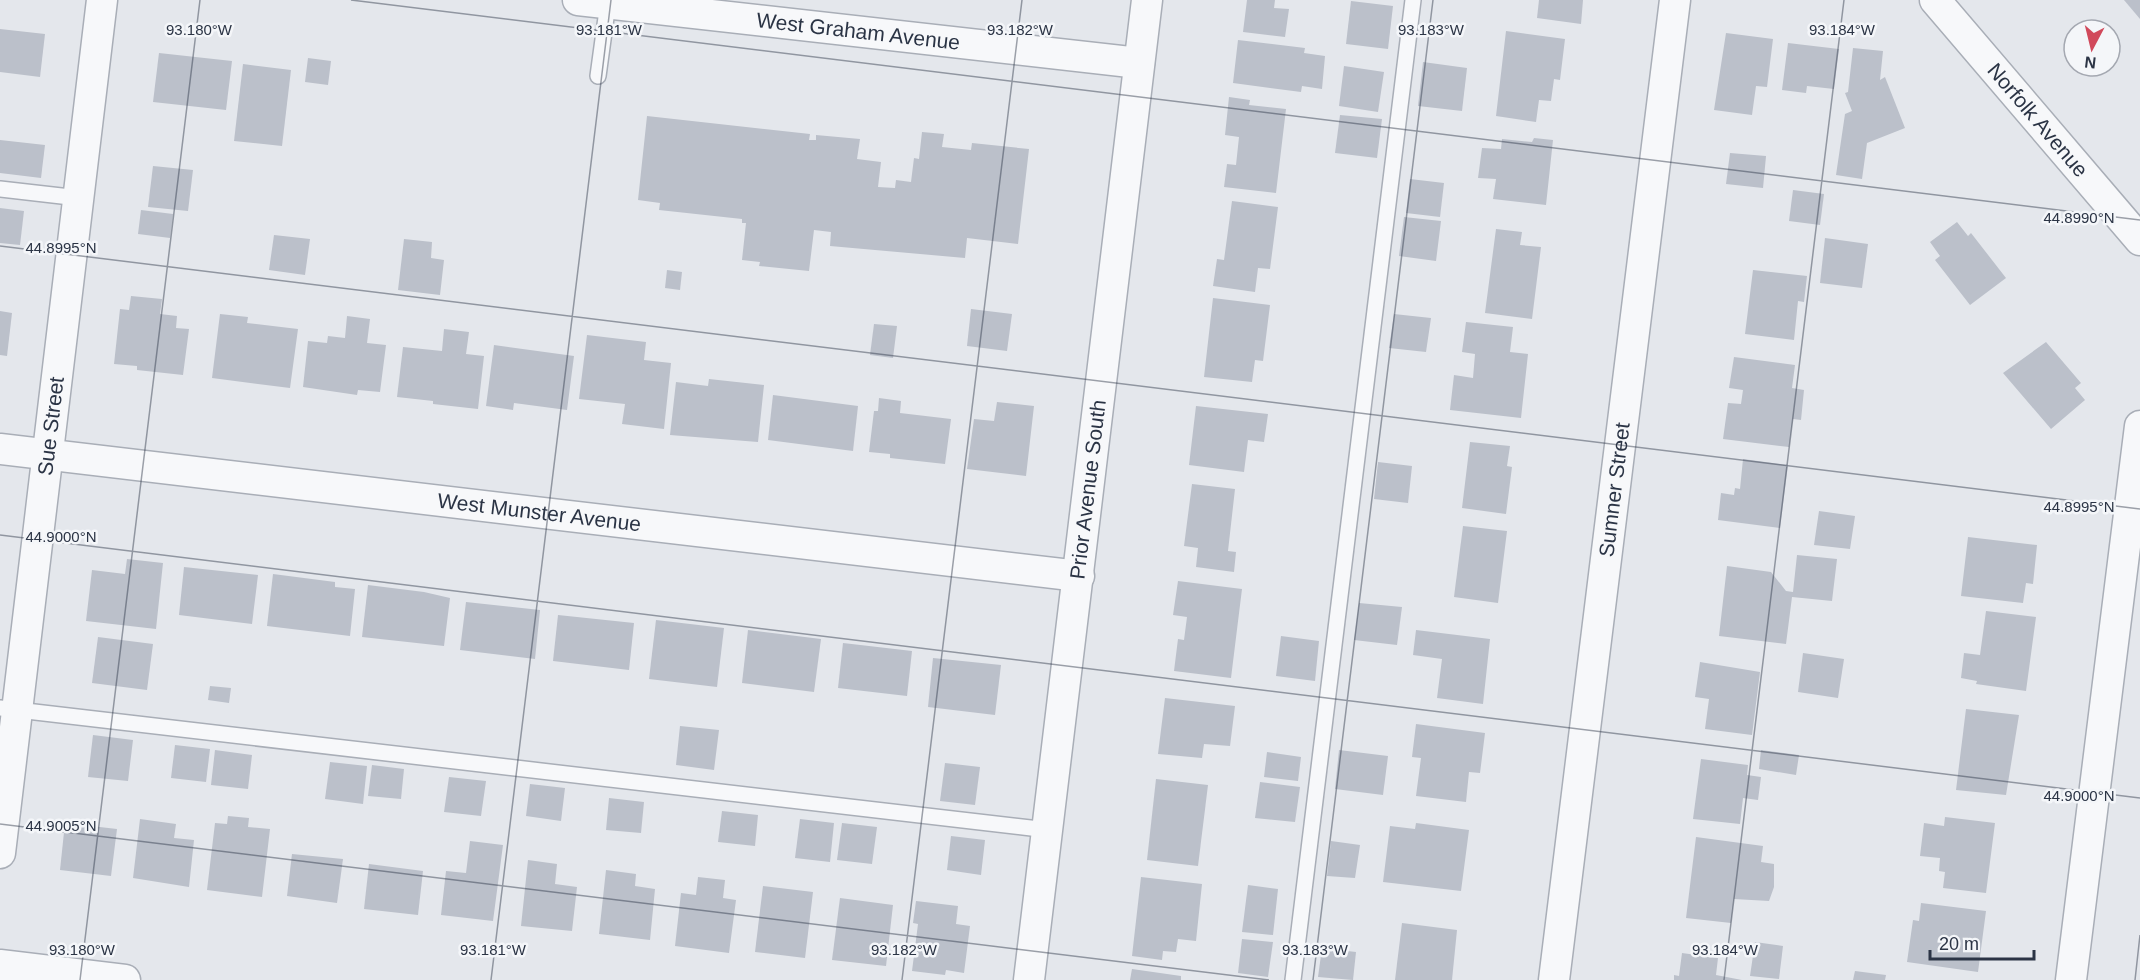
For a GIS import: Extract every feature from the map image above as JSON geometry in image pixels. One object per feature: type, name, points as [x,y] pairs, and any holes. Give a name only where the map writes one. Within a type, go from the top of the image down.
[{"type":"street","name":"Sue Street","points":[[0,853],[8,709],[48,454],[102,0]]},
{"type":"street","name":"West Graham Avenue","points":[[578,0],[1139,63]]},
{"type":"street","name":"Prior Avenue South","points":[[1029,980],[1147,0]]},
{"type":"street","name":"Sumner Street","points":[[1554,980],[1675,0]]},
{"type":"street","name":"Norfolk Avenue","points":[[1935,0],[2140,240]]},
{"type":"street","points":[[2071,980],[2140,426]]},
{"type":"street","name":"West Munster Avenue","points":[[0,449],[1079,576]]},
{"type":"street","points":[[0,965],[125,980]]},
{"type":"lane","points":[[1293,980],[1413,0]]},
{"type":"lane","points":[[598,75],[608,3]]},
{"type":"lane","points":[[0,189],[79,198]]},
{"type":"lane","points":[[8,709],[1048,830]]},
{"type":"building","points":[[1247,0],[1275,0],[1274,8],[1289,9],[1285,37],[1243,32]]},
{"type":"building","points":[[1539,0],[1583,0],[1581,24],[1537,18]]},
{"type":"building","points":[[2124,0],[2140,0],[2140,19]]},
{"type":"building","points":[[1351,1],[1393,6],[1388,49],[1346,44]]},
{"type":"building","points":[[0,29],[45,34],[40,77],[0,72]]},
{"type":"building","points":[[1506,31],[1565,39],[1560,80],[1554,79],[1551,101],[1539,100],[1536,122],[1496,116]]},
{"type":"building","points":[[1726,33],[1773,39],[1767,87],[1756,86],[1752,115],[1714,110]]},
{"type":"building","points":[[1238,40],[1305,48],[1304,53],[1325,56],[1322,89],[1302,86],[1301,92],[1233,83]]},
{"type":"building","points":[[1788,43],[1839,49],[1834,89],[1807,86],[1806,93],[1782,90]]},
{"type":"building","points":[[1853,48],[1883,51],[1880,80],[1885,77],[1905,128],[1867,143],[1862,179],[1836,175],[1845,114],[1852,111],[1845,93],[1848,92]]},
{"type":"building","points":[[159,53],[232,61],[226,110],[153,102]]},
{"type":"building","points":[[308,58],[331,61],[328,85],[305,82]]},
{"type":"building","points":[[1423,62],[1467,68],[1462,111],[1418,106]]},
{"type":"building","points":[[243,64],[291,70],[282,146],[234,141]]},
{"type":"building","points":[[1344,66],[1384,72],[1378,112],[1339,106]]},
{"type":"building","points":[[1229,97],[1250,100],[1249,105],[1286,109],[1276,193],[1224,187],[1227,164],[1236,165],[1239,137],[1225,135]]},
{"type":"building","points":[[1340,115],[1382,119],[1377,158],[1335,153]]},
{"type":"building","points":[[647,116],[810,134],[809,140],[816,140],[816,135],[860,139],[857,159],[881,162],[878,187],[895,188],[896,180],[911,182],[914,158],[919,159],[922,132],[944,134],[942,147],[971,150],[972,143],[1029,149],[1018,244],[967,238],[965,258],[830,246],[831,232],[814,230],[809,271],[759,266],[760,262],[742,260],[746,223],[742,223],[742,219],[659,210],[660,203],[638,200]]},
{"type":"building","points":[[1534,138],[1553,140],[1546,205],[1493,199],[1496,179],[1478,178],[1482,148],[1501,149],[1502,139],[1532,142]]},
{"type":"building","points":[[0,140],[45,145],[41,178],[0,173]]},
{"type":"building","points":[[1730,153],[1766,156],[1763,188],[1726,184]]},
{"type":"building","points":[[153,166],[193,170],[188,211],[148,207]]},
{"type":"building","points":[[1410,179],[1444,183],[1440,217],[1406,213]]},
{"type":"building","points":[[1793,190],[1824,194],[1820,225],[1789,221]]},
{"type":"building","points":[[1232,201],[1278,207],[1270,269],[1258,268],[1255,292],[1213,286],[1217,259],[1224,260]]},
{"type":"building","points":[[0,208],[24,211],[20,245],[0,243]]},
{"type":"building","points":[[141,210],[173,214],[170,238],[138,234]]},
{"type":"building","points":[[1404,217],[1441,221],[1436,261],[1399,256]]},
{"type":"building","points":[[1957,222],[1968,236],[1971,233],[2006,278],[1970,305],[1935,260],[1940,256],[1930,242]]},
{"type":"building","points":[[1496,229],[1522,232],[1520,245],[1541,247],[1532,319],[1485,313]]},
{"type":"building","points":[[274,235],[310,239],[305,275],[269,270]]},
{"type":"building","points":[[1825,238],[1868,244],[1862,288],[1820,283]]},
{"type":"building","points":[[404,239],[432,242],[431,258],[444,260],[440,295],[398,290]]},
{"type":"building","points":[[667,270],[682,272],[680,290],[665,288]]},
{"type":"building","points":[[1753,270],[1807,276],[1804,302],[1798,301],[1794,340],[1745,334]]},
{"type":"building","points":[[131,296],[162,299],[160,314],[177,316],[176,328],[189,329],[183,375],[137,370],[137,366],[114,364],[120,309],[129,310]]},
{"type":"building","points":[[1213,298],[1270,305],[1263,361],[1255,360],[1252,382],[1204,377]]},
{"type":"building","points":[[971,309],[1012,314],[1007,351],[967,346]]},
{"type":"building","points":[[0,311],[12,313],[7,356],[0,355]]},
{"type":"building","points":[[220,314],[248,317],[247,323],[298,329],[290,388],[212,378]]},
{"type":"building","points":[[1394,314],[1431,318],[1426,352],[1389,348]]},
{"type":"building","points":[[347,316],[370,319],[367,343],[386,345],[380,392],[358,390],[357,395],[303,387],[308,341],[327,343],[328,336],[345,338]]},
{"type":"building","points":[[1466,322],[1513,327],[1510,352],[1528,354],[1521,418],[1450,410],[1454,375],[1473,378],[1475,354],[1462,352]]},
{"type":"building","points":[[874,324],[897,326],[893,358],[870,355]]},
{"type":"building","points":[[444,329],[469,332],[466,354],[484,356],[478,409],[397,397],[403,347],[442,351]]},
{"type":"building","points":[[587,335],[646,342],[644,360],[671,363],[664,429],[622,424],[625,404],[579,399]]},
{"type":"building","points":[[2046,342],[2081,383],[2075,388],[2085,400],[2051,429],[2003,373]]},
{"type":"building","points":[[494,345],[574,356],[567,410],[514,403],[513,410],[486,406]]},
{"type":"building","points":[[1734,357],[1795,365],[1792,388],[1804,390],[1801,420],[1793,419],[1789,447],[1723,439],[1728,403],[1741,404],[1743,390],[1729,388]]},
{"type":"building","points":[[709,379],[764,385],[758,442],[670,435],[676,382],[708,386]]},
{"type":"building","points":[[773,395],[858,406],[853,451],[768,440]]},
{"type":"building","points":[[879,398],[901,401],[900,413],[951,419],[945,464],[890,458],[890,454],[869,452],[874,411],[878,411]]},
{"type":"building","points":[[997,402],[1034,406],[1026,476],[967,469],[974,419],[994,421]]},
{"type":"building","points":[[1196,406],[1268,414],[1264,442],[1248,440],[1244,472],[1189,465]]},
{"type":"building","points":[[1470,442],[1510,446],[1507,466],[1512,467],[1506,514],[1462,508]]},
{"type":"building","points":[[1743,459],[1788,465],[1780,528],[1718,520],[1721,493],[1734,495],[1735,488],[1740,489]]},
{"type":"building","points":[[1378,462],[1412,466],[1408,503],[1374,499]]},
{"type":"building","points":[[1192,484],[1235,489],[1228,551],[1236,552],[1234,572],[1196,567],[1198,548],[1184,546]]},
{"type":"building","points":[[1819,511],[1855,516],[1850,549],[1814,545]]},
{"type":"building","points":[[1463,526],[1507,531],[1498,603],[1454,597]]},
{"type":"building","points":[[1968,537],[2037,545],[2033,584],[2026,583],[2023,603],[1961,596]]},
{"type":"building","points":[[1797,555],[1837,559],[1832,601],[1792,597],[1786,644],[1719,636],[1727,566],[1771,572],[1786,591],[1793,592]]},
{"type":"building","points":[[127,559],[163,563],[156,629],[86,621],[92,570],[125,574]]},
{"type":"building","points":[[184,567],[258,575],[252,624],[179,615]]},
{"type":"building","points":[[273,574],[335,582],[335,587],[355,589],[350,636],[267,626]]},
{"type":"building","points":[[1178,581],[1242,589],[1231,678],[1174,671],[1178,639],[1184,640],[1187,617],[1173,615]]},
{"type":"building","points":[[368,585],[424,592],[450,598],[444,646],[362,637]]},
{"type":"building","points":[[466,602],[540,610],[535,659],[460,650]]},
{"type":"building","points":[[1359,603],[1402,607],[1397,645],[1354,640]]},
{"type":"building","points":[[1986,611],[2036,617],[2026,691],[1976,684],[1977,681],[1961,678],[1964,653],[1980,655]]},
{"type":"building","points":[[558,615],[634,623],[629,670],[553,661]]},
{"type":"building","points":[[656,620],[724,628],[717,687],[649,679]]},
{"type":"building","points":[[748,630],[821,639],[814,692],[742,683]]},
{"type":"building","points":[[1416,630],[1490,639],[1483,704],[1437,698],[1442,659],[1413,655]]},
{"type":"building","points":[[1281,636],[1319,641],[1315,681],[1276,676]]},
{"type":"building","points":[[98,637],[153,644],[147,690],[92,683]]},
{"type":"building","points":[[843,643],[912,651],[907,696],[838,688]]},
{"type":"building","points":[[1803,653],[1844,659],[1838,698],[1798,692]]},
{"type":"building","points":[[933,658],[1001,665],[995,715],[928,707]]},
{"type":"building","points":[[1700,662],[1760,672],[1752,735],[1705,729],[1709,699],[1695,697]]},
{"type":"building","points":[[210,686],[231,688],[229,703],[208,700]]},
{"type":"building","points":[[1165,698],[1235,706],[1230,746],[1204,744],[1202,758],[1158,754]]},
{"type":"building","points":[[1966,709],[2019,715],[2006,795],[1956,790]]},
{"type":"building","points":[[1416,724],[1485,733],[1480,773],[1469,772],[1466,802],[1416,796],[1421,758],[1412,757]]},
{"type":"building","points":[[680,726],[719,730],[714,770],[676,765]]},
{"type":"building","points":[[93,735],[133,740],[128,781],[88,777]]},
{"type":"building","points":[[175,745],[210,749],[206,782],[171,778]]},
{"type":"building","points":[[215,750],[252,755],[248,789],[211,785]]},
{"type":"building","points":[[1339,750],[1388,756],[1383,795],[1335,789]]},
{"type":"building","points":[[1761,750],[1799,755],[1796,775],[1759,769]]},
{"type":"building","points":[[1267,752],[1301,757],[1298,781],[1264,777]]},
{"type":"building","points":[[1701,759],[1748,765],[1747,775],[1761,777],[1758,800],[1743,798],[1740,824],[1693,819]]},
{"type":"building","points":[[330,762],[367,766],[363,804],[325,799]]},
{"type":"building","points":[[945,763],[980,767],[975,805],[940,801]]},
{"type":"building","points":[[372,765],[404,769],[401,799],[368,796]]},
{"type":"building","points":[[449,777],[486,781],[481,816],[444,812]]},
{"type":"building","points":[[1156,779],[1208,785],[1198,866],[1147,860]]},
{"type":"building","points":[[1260,782],[1300,787],[1295,822],[1255,818]]},
{"type":"building","points":[[530,784],[565,788],[561,821],[526,816]]},
{"type":"building","points":[[609,798],[644,802],[641,833],[606,830]]},
{"type":"building","points":[[722,811],[758,815],[755,846],[718,842]]},
{"type":"building","points":[[228,816],[249,818],[248,827],[270,829],[262,897],[207,890],[215,823],[227,824]]},
{"type":"building","points":[[1945,817],[1995,823],[1986,893],[1943,888],[1945,872],[1939,871],[1940,858],[1920,856],[1924,823],[1944,826]]},
{"type":"building","points":[[140,819],[176,824],[174,838],[194,840],[189,887],[133,878]]},
{"type":"building","points":[[800,819],[834,823],[830,862],[795,858]]},
{"type":"building","points":[[65,823],[117,829],[111,876],[60,870]]},
{"type":"building","points":[[842,823],[877,827],[872,864],[837,860]]},
{"type":"building","points":[[1416,823],[1469,830],[1461,891],[1383,882],[1390,826],[1415,829]]},
{"type":"building","points":[[951,836],[985,840],[981,875],[947,870]]},
{"type":"building","points":[[1696,837],[1763,846],[1761,862],[1774,864],[1774,887],[1769,901],[1734,899],[1731,923],[1686,918]]},
{"type":"building","points":[[470,841],[503,845],[493,921],[441,915],[446,871],[466,873]]},
{"type":"building","points":[[1331,841],[1360,845],[1355,878],[1327,876]]},
{"type":"building","points":[[292,854],[343,859],[337,903],[287,896]]},
{"type":"building","points":[[528,860],[557,864],[555,884],[577,887],[572,931],[521,926]]},
{"type":"building","points":[[369,864],[423,871],[418,915],[364,909]]},
{"type":"building","points":[[606,870],[636,874],[635,886],[655,889],[650,940],[599,934]]},
{"type":"building","points":[[698,877],[725,880],[723,898],[736,900],[729,953],[675,946],[681,893],[696,895]]},
{"type":"building","points":[[1141,877],[1202,884],[1196,941],[1178,939],[1176,952],[1163,951],[1162,960],[1132,956]]},
{"type":"building","points":[[1248,885],[1278,889],[1273,935],[1242,932]]},
{"type":"building","points":[[763,886],[813,892],[805,958],[755,952]]},
{"type":"building","points":[[840,898],[893,905],[886,966],[832,960]]},
{"type":"building","points":[[916,901],[958,906],[956,924],[970,926],[964,973],[946,970],[945,975],[912,971],[918,924],[913,923]]},
{"type":"building","points":[[1921,903],[1986,911],[1978,972],[1907,962],[1913,920],[1919,921]]},
{"type":"building","points":[[1402,923],[1457,930],[1452,980],[1395,980]]},
{"type":"building","points":[[1242,939],[1273,942],[1268,977],[1238,973]]},
{"type":"building","points":[[1755,942],[1783,946],[1779,979],[1750,976]]},
{"type":"building","points":[[1322,948],[1356,952],[1353,980],[1318,977]]},
{"type":"building","points":[[1682,953],[1718,958],[1716,975],[1742,980],[1674,980],[1674,975],[1679,976]]},
{"type":"building","points":[[1132,969],[1181,976],[1181,980],[1130,980]]},
{"type":"building","points":[[1855,971],[1886,975],[1885,980],[1853,980]]}]
